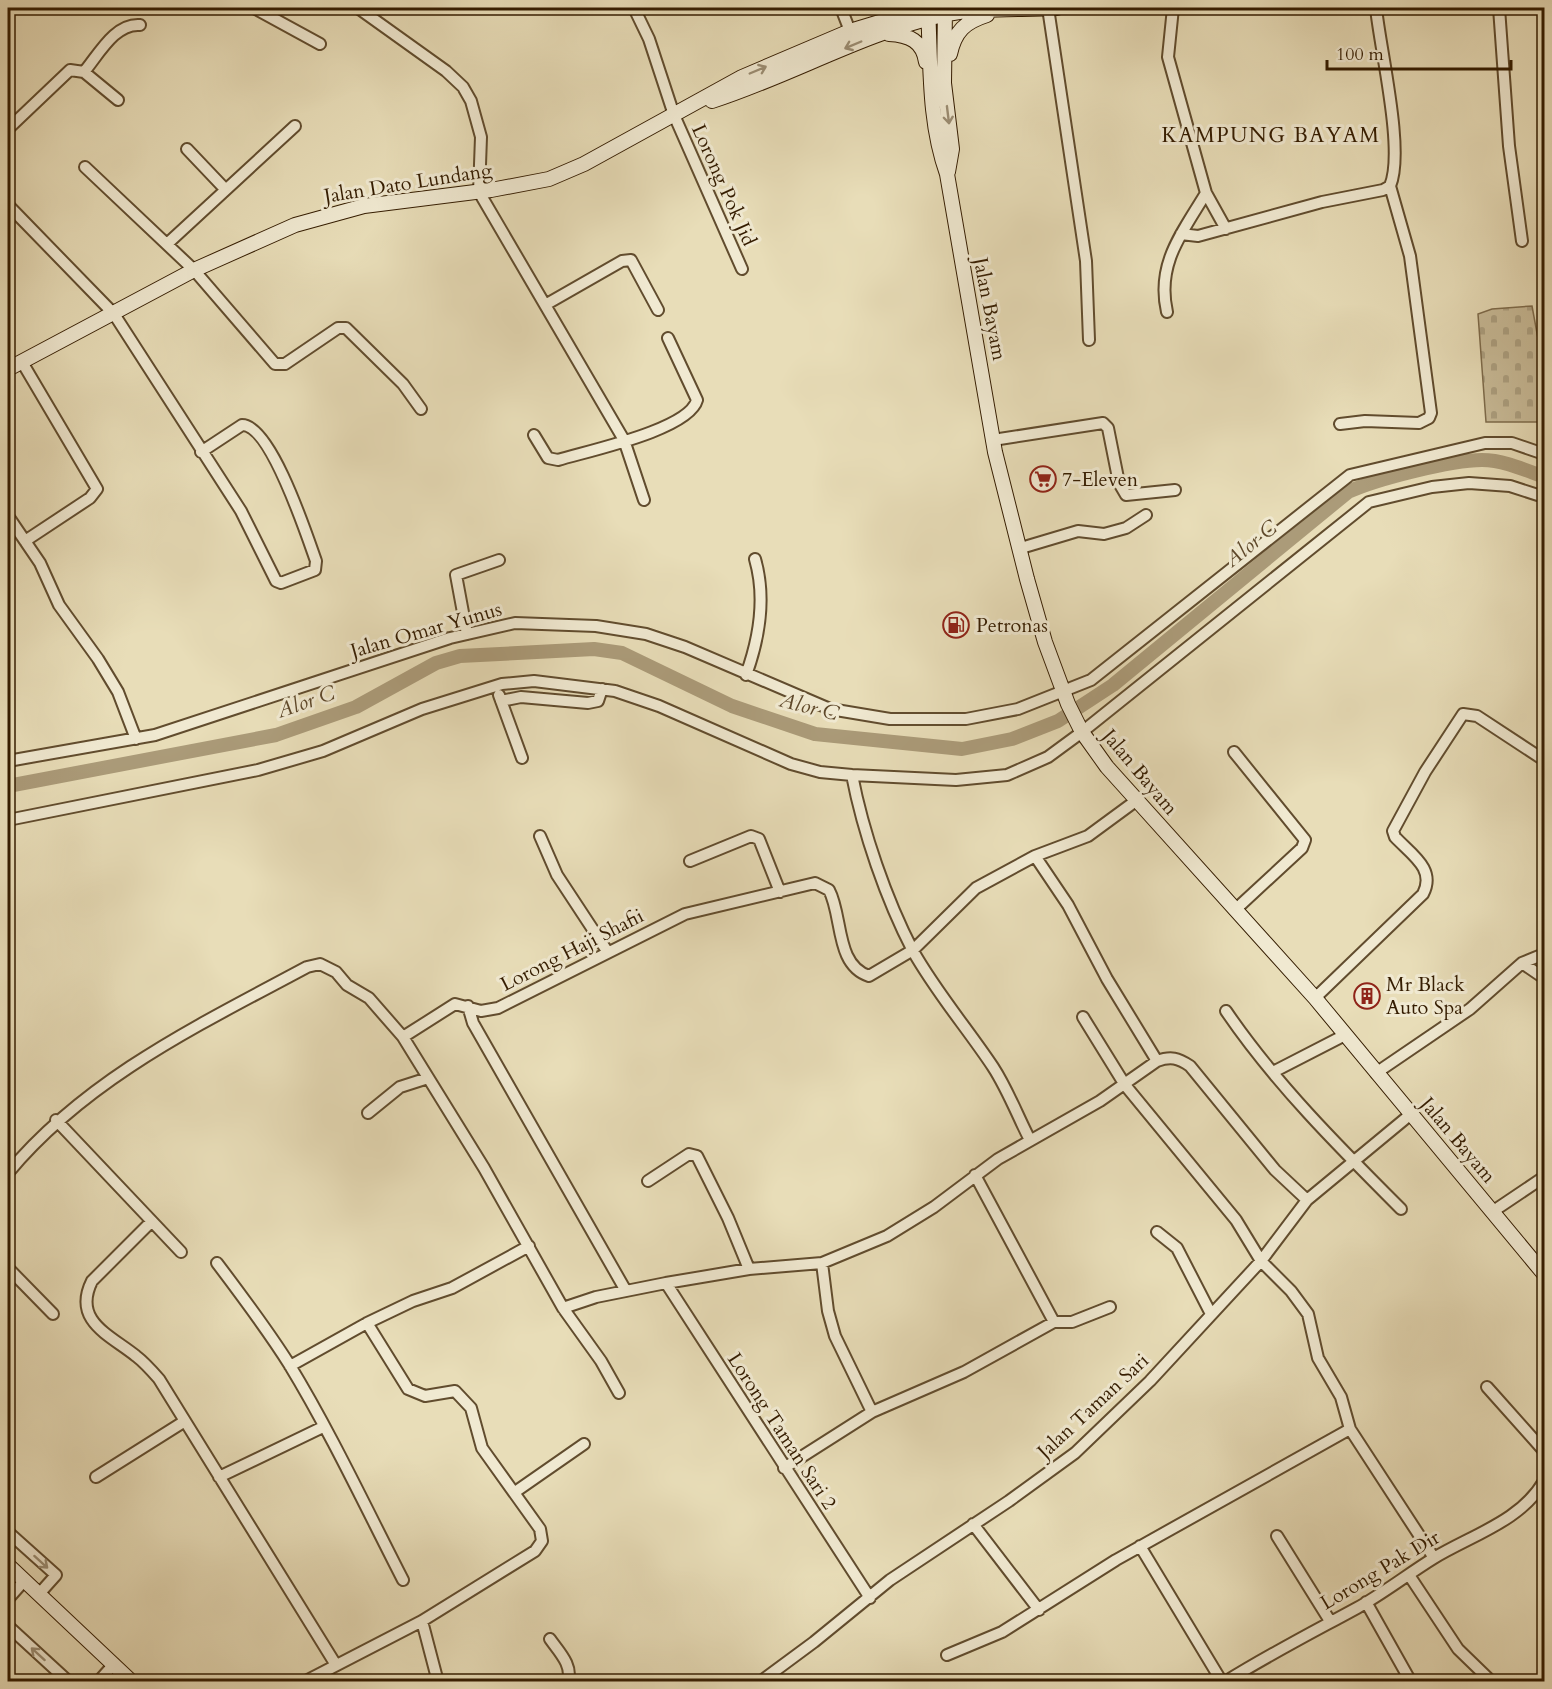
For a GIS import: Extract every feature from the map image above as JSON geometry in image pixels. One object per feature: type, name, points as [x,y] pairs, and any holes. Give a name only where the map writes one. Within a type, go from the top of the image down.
[{"type":"main road","points":[[878,29],[901,8]]},
{"type":"main road","name":"Jalan Dato Lundang","points":[[689,108],[747,90],[878,29],[927,11],[1057,8]]},
{"type":"main road","points":[[937,84],[953,39],[962,27],[1000,10]]},
{"type":"main road","name":"Jalan Bayam","points":[[927,11],[937,84],[952,149],[947,174],[993,440],[1042,631],[1066,698],[1081,729],[1107,767],[1315,998],[1545,1274]]},
{"type":"main road","name":"Jalan Bayam","points":[[937,84],[945,11]]},
{"type":"main road","name":"Jalan Dato Lundang","points":[[8,369],[194,270],[284,229],[328,214],[364,206],[527,185],[549,178],[584,164],[742,77],[850,31],[878,29]]},
{"type":"main road","points":[[878,29],[903,35],[916,41],[925,52],[937,84]]},
{"type":"main road","points":[[8,1565],[132,1682]]},
{"type":"street","points":[[254,8],[320,44]]},
{"type":"street","points":[[358,8],[430,58],[463,87],[475,110],[481,137],[479,192],[624,440],[645,500]]},
{"type":"street","name":"Lorong Pok Jid","points":[[634,8],[649,39],[674,115],[742,269]]},
{"type":"street","points":[[841,8],[850,31]]},
{"type":"street","points":[[1048,8],[1086,261],[1089,340]]},
{"type":"street","points":[[1173,8],[1168,57],[1206,193],[1226,229]]},
{"type":"street","points":[[1182,234],[1198,236],[1322,202],[1383,190],[1390,186],[1395,176],[1393,128],[1376,8]]},
{"type":"street","points":[[1499,8],[1509,146],[1522,241]]},
{"type":"street","points":[[84,72],[117,32],[130,24],[140,25]]},
{"type":"street","points":[[8,129],[70,70],[84,72],[118,100]]},
{"type":"street","points":[[167,244],[295,126]]},
{"type":"street","points":[[188,149],[225,189]]},
{"type":"street","points":[[85,167],[194,270],[275,364],[285,364],[338,328],[346,328],[403,384],[421,409]]},
{"type":"street","points":[[1340,424],[1365,421],[1419,423],[1429,418],[1431,413],[1410,256],[1390,186]]},
{"type":"street","points":[[1167,312],[1162,291],[1163,279],[1174,246],[1206,193]]},
{"type":"street","points":[[8,205],[114,314],[201,452],[241,511],[276,581],[281,583],[311,574],[317,567],[316,561],[292,493],[277,463],[251,428],[242,425],[201,452]]},
{"type":"street","points":[[545,305],[622,261],[631,260],[658,310]]},
{"type":"street","points":[[534,435],[542,451],[555,461],[662,428],[695,408],[697,400],[668,338]]},
{"type":"street","points":[[22,362],[97,489],[90,498],[25,541]]},
{"type":"street","points":[[993,440],[1103,423],[1108,428],[1119,483],[1126,495],[1175,490]]},
{"type":"street","name":"Jalan Omar Yunus","points":[[8,761],[136,739],[467,634],[516,623],[596,626],[646,634],[685,647],[830,709],[890,719],[966,719],[1018,709],[1066,698],[1350,475],[1485,443],[1512,443],[1545,454]]},
{"type":"street","points":[[8,820],[258,770],[323,751],[422,709],[496,686],[534,681],[602,689],[659,706],[790,764],[820,772],[956,780],[1007,775],[1048,757],[1369,502],[1432,487],[1469,483],[1510,486],[1545,497]]},
{"type":"street","points":[[1021,548],[1078,531],[1104,534],[1126,528],[1146,515]]},
{"type":"street","points":[[8,516],[39,563],[59,605],[98,659],[118,692],[136,739]]},
{"type":"street","points":[[746,675],[759,631],[759,572],[755,559]]},
{"type":"street","points":[[467,634],[456,576],[500,560]]},
{"type":"street","points":[[496,686],[522,758]]},
{"type":"street","points":[[501,701],[521,697],[588,703],[598,701],[602,689]]},
{"type":"street","points":[[1315,998],[1415,902],[1429,882],[1427,872],[1395,837],[1394,831],[1425,772],[1463,714],[1477,716],[1545,760]]},
{"type":"street","points":[[1234,753],[1305,840],[1302,848],[1234,910]]},
{"type":"street","points":[[852,775],[870,842],[913,950],[930,979],[994,1070],[1030,1140]]},
{"type":"street","name":"Lorong Haji Shafii","points":[[403,1037],[455,1004],[481,1011],[498,1008],[607,951],[685,914],[815,884],[829,890],[848,958],[860,973],[868,976],[913,950],[976,888],[1035,856],[1088,836],[1137,800]]},
{"type":"street","points":[[540,836],[557,875],[607,951]]},
{"type":"street","points":[[690,861],[751,836],[756,837],[759,839],[780,892]]},
{"type":"street","points":[[1035,856],[1068,905],[1107,979],[1157,1061]]},
{"type":"street","points":[[1376,1073],[1470,1009],[1522,963],[1545,954]]},
{"type":"street","points":[[1522,963],[1543,974]]},
{"type":"street","points":[[8,1173],[56,1120],[80,1101],[185,1032],[307,968],[320,964],[336,972],[347,985],[369,998],[403,1037],[529,1246],[563,1308],[605,1368],[619,1393]]},
{"type":"street","points":[[468,1006],[473,1023],[626,1291]]},
{"type":"street","points":[[1226,1011],[1273,1072],[1353,1161],[1401,1209]]},
{"type":"street","points":[[1083,1017],[1125,1085],[1236,1220],[1261,1261],[1291,1291],[1308,1314],[1318,1358],[1341,1397],[1350,1430],[1434,1558]]},
{"type":"street","points":[[1273,1072],[1345,1035]]},
{"type":"street","points":[[563,1308],[666,1282],[749,1269],[822,1263],[887,1236],[934,1207],[975,1175],[1125,1085],[1157,1061],[1178,1058],[1190,1066],[1275,1170],[1307,1200]]},
{"type":"street","points":[[368,1113],[400,1088],[428,1078]]},
{"type":"street","name":"Jalan Taman Sari","points":[[760,1682],[870,1598],[890,1580],[1075,1453],[1150,1381],[1261,1261],[1307,1200],[1411,1114]]},
{"type":"street","points":[[56,1120],[181,1252]]},
{"type":"street","points":[[648,1181],[689,1154],[696,1156],[728,1218],[749,1269]]},
{"type":"street","points":[[975,1175],[1054,1322]]},
{"type":"street","points":[[1492,1212],[1545,1177]]},
{"type":"street","points":[[152,1222],[92,1281],[86,1292],[86,1303],[94,1322],[101,1330],[136,1355],[159,1379],[336,1665]]},
{"type":"street","points":[[1157,1232],[1177,1248],[1211,1314]]},
{"type":"street","points":[[290,1366],[367,1323],[413,1301],[452,1288],[529,1246]]},
{"type":"street","points":[[217,1263],[290,1366],[403,1580]]},
{"type":"street","points":[[822,1263],[828,1311],[835,1336],[872,1412]]},
{"type":"street","points":[[8,1268],[53,1314]]},
{"type":"street","name":"Lorong Taman Sari 2","points":[[666,1282],[870,1598]]},
{"type":"street","points":[[784,1468],[872,1412],[964,1372],[1054,1322],[1072,1322],[1110,1307]]},
{"type":"street","points":[[304,1682],[422,1622],[539,1547],[542,1535],[515,1492],[482,1448],[471,1408],[463,1397],[455,1391],[425,1396],[408,1389],[367,1323]]},
{"type":"street","points":[[1487,1387],[1545,1451]]},
{"type":"street","points":[[96,1477],[184,1421]]},
{"type":"street","points":[[219,1477],[323,1427]]},
{"type":"street","points":[[947,1655],[1002,1632],[1039,1610],[1074,1584],[1350,1430]]},
{"type":"street","points":[[515,1492],[584,1444]]},
{"type":"street","name":"Lorong Pak Dir","points":[[1224,1682],[1366,1602],[1434,1558],[1510,1518],[1527,1503],[1545,1481]]},
{"type":"street","points":[[973,1524],[1039,1610]]},
{"type":"street","points":[[8,1532],[56,1575],[39,1594]]},
{"type":"street","points":[[1277,1536],[1330,1621]]},
{"type":"street","points":[[1140,1546],[1224,1682]]},
{"type":"street","points":[[1409,1575],[1458,1649],[1491,1682]]},
{"type":"street","points":[[8,1599],[24,1581]]},
{"type":"street","points":[[1366,1602],[1411,1682]]},
{"type":"street","points":[[422,1622],[438,1682]]},
{"type":"street","points":[[8,1626],[69,1682]]},
{"type":"street","points":[[550,1639],[568,1664],[570,1672],[568,1682]]},
{"type":"street","points":[[98,1682],[114,1664]]},
{"type":"green space","points":[[1532,306],[1539,344],[1544,343],[1544,422],[1486,422],[1478,314],[1492,309]]},
{"type":"waterway","name":"Alor C","points":[[8,786],[276,735],[356,707],[436,663],[460,656],[594,649],[622,653],[732,706],[815,734],[962,749],[1012,739],[1058,721],[1113,685],[1348,492],[1414,471],[1468,461],[1498,462],[1544,477]]},
{"type":"place","name":"7-Eleven","points":[[1043,479]]},
{"type":"place","name":"Petronas","points":[[956,625]]},
{"type":"place","name":"Mr Black Auto Spa","points":[[1367,996]]},
{"type":"district","name":"KAMPUNG BAYAM","points":[[1271,135]]}]
